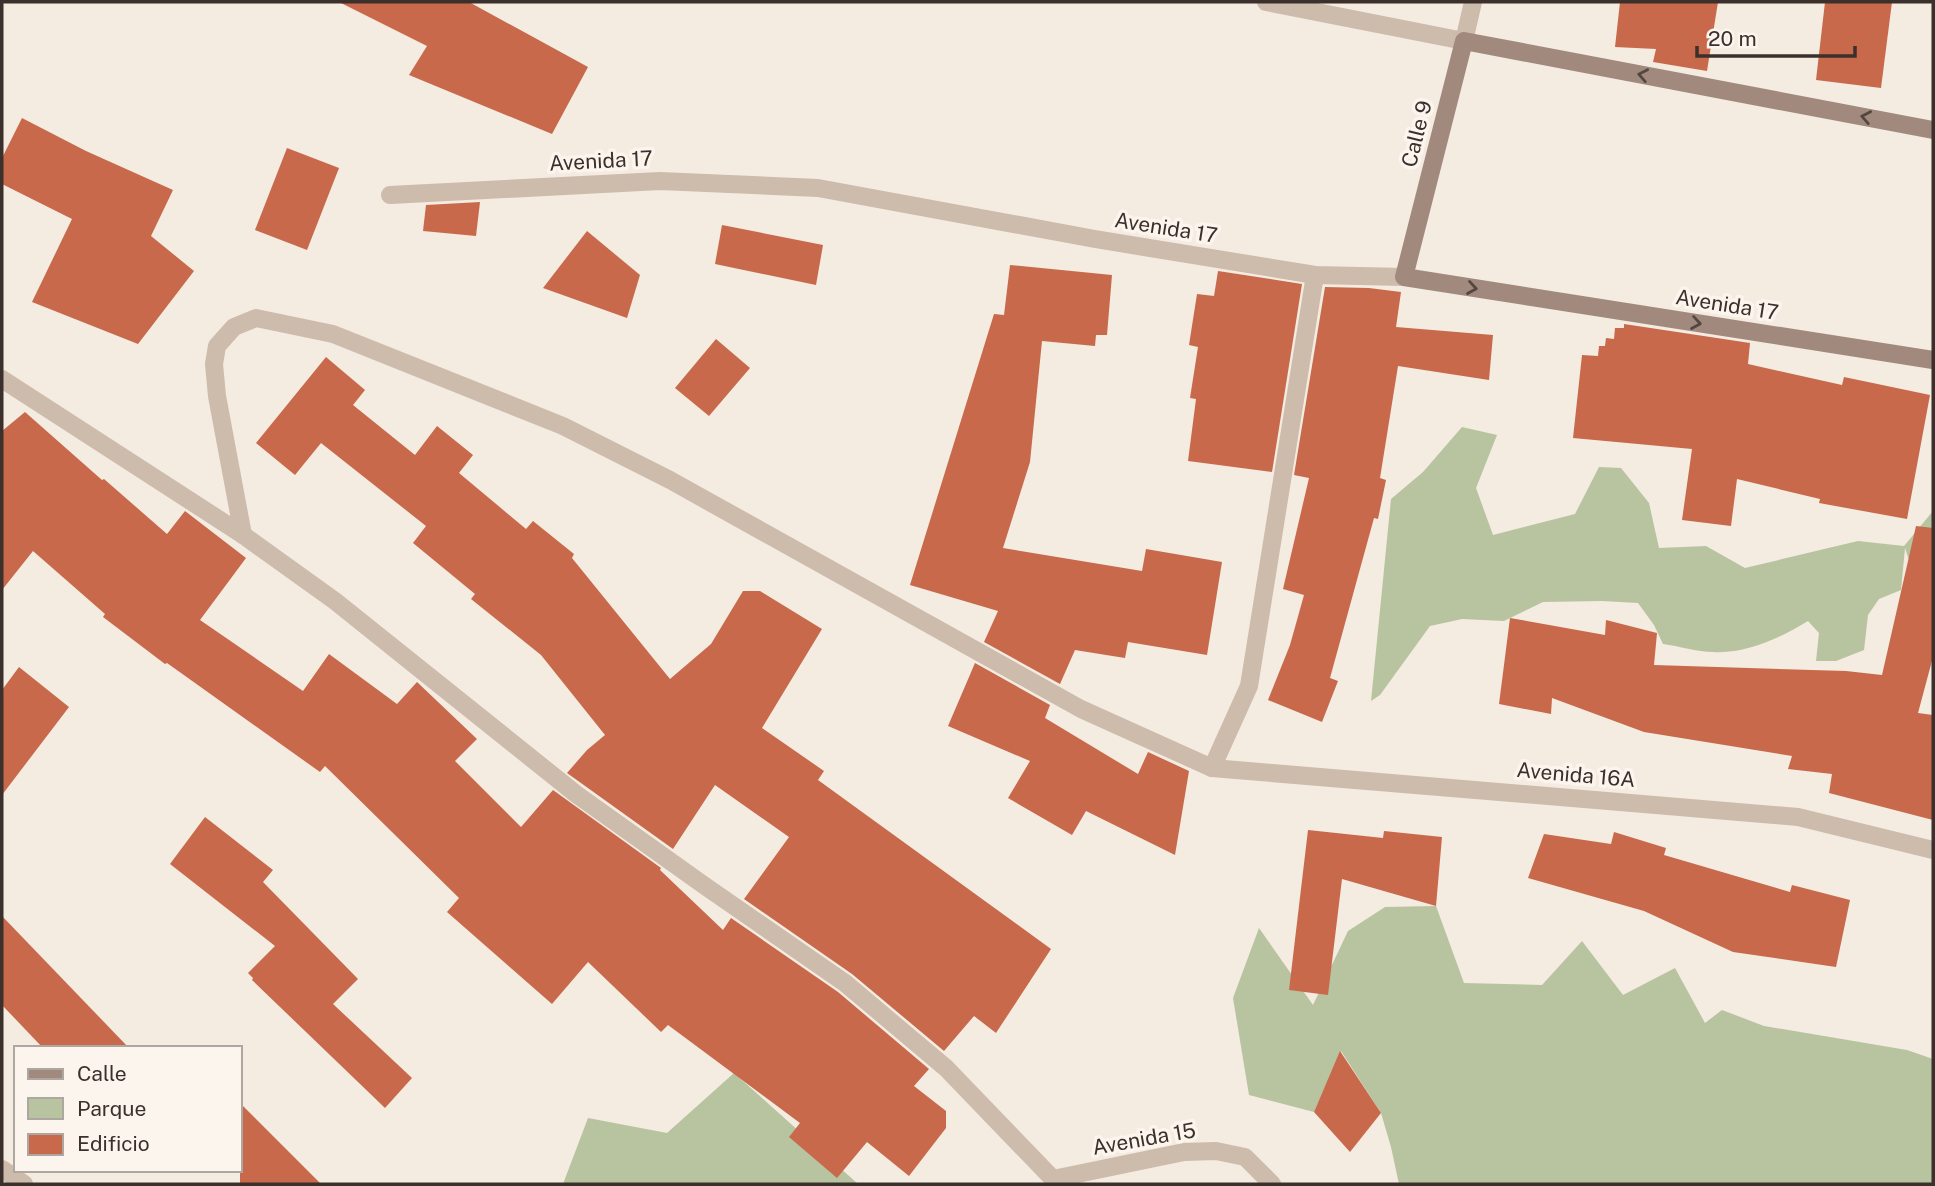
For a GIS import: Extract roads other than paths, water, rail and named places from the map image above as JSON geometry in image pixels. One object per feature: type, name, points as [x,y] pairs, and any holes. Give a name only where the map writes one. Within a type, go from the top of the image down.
[{"type":"main road","points":[[1464,41],[1933,130]]},
{"type":"main road","name":"Calle 9","points":[[1404,277],[1464,41]]},
{"type":"main road","name":"Avenida 17","points":[[1404,277],[1933,360]]},
{"type":"street","points":[[1266,2],[1464,41]]},
{"type":"street","name":"Calle 9","points":[[1464,41],[1473,2]]},
{"type":"street","name":"Avenida 17","points":[[390,195],[660,181],[818,188],[1095,239],[1315,275],[1404,277]]},
{"type":"street","points":[[1212,768],[1250,686],[1315,275]]},
{"type":"street","name":"Avenida 16A","points":[[243,535],[217,396],[214,364],[217,346],[234,327],[256,317],[333,334],[563,426],[670,480],[1082,709],[1212,768],[1798,817],[1933,850]]},
{"type":"street","points":[[2,379],[243,535],[335,601],[576,794],[845,983],[946,1068],[1051,1181]]},
{"type":"street","name":"Avenida 15","points":[[1051,1181],[1184,1152],[1216,1151],[1245,1157],[1272,1184]]},
{"type":"street","points":[[2,1169],[23,1184]]}]
